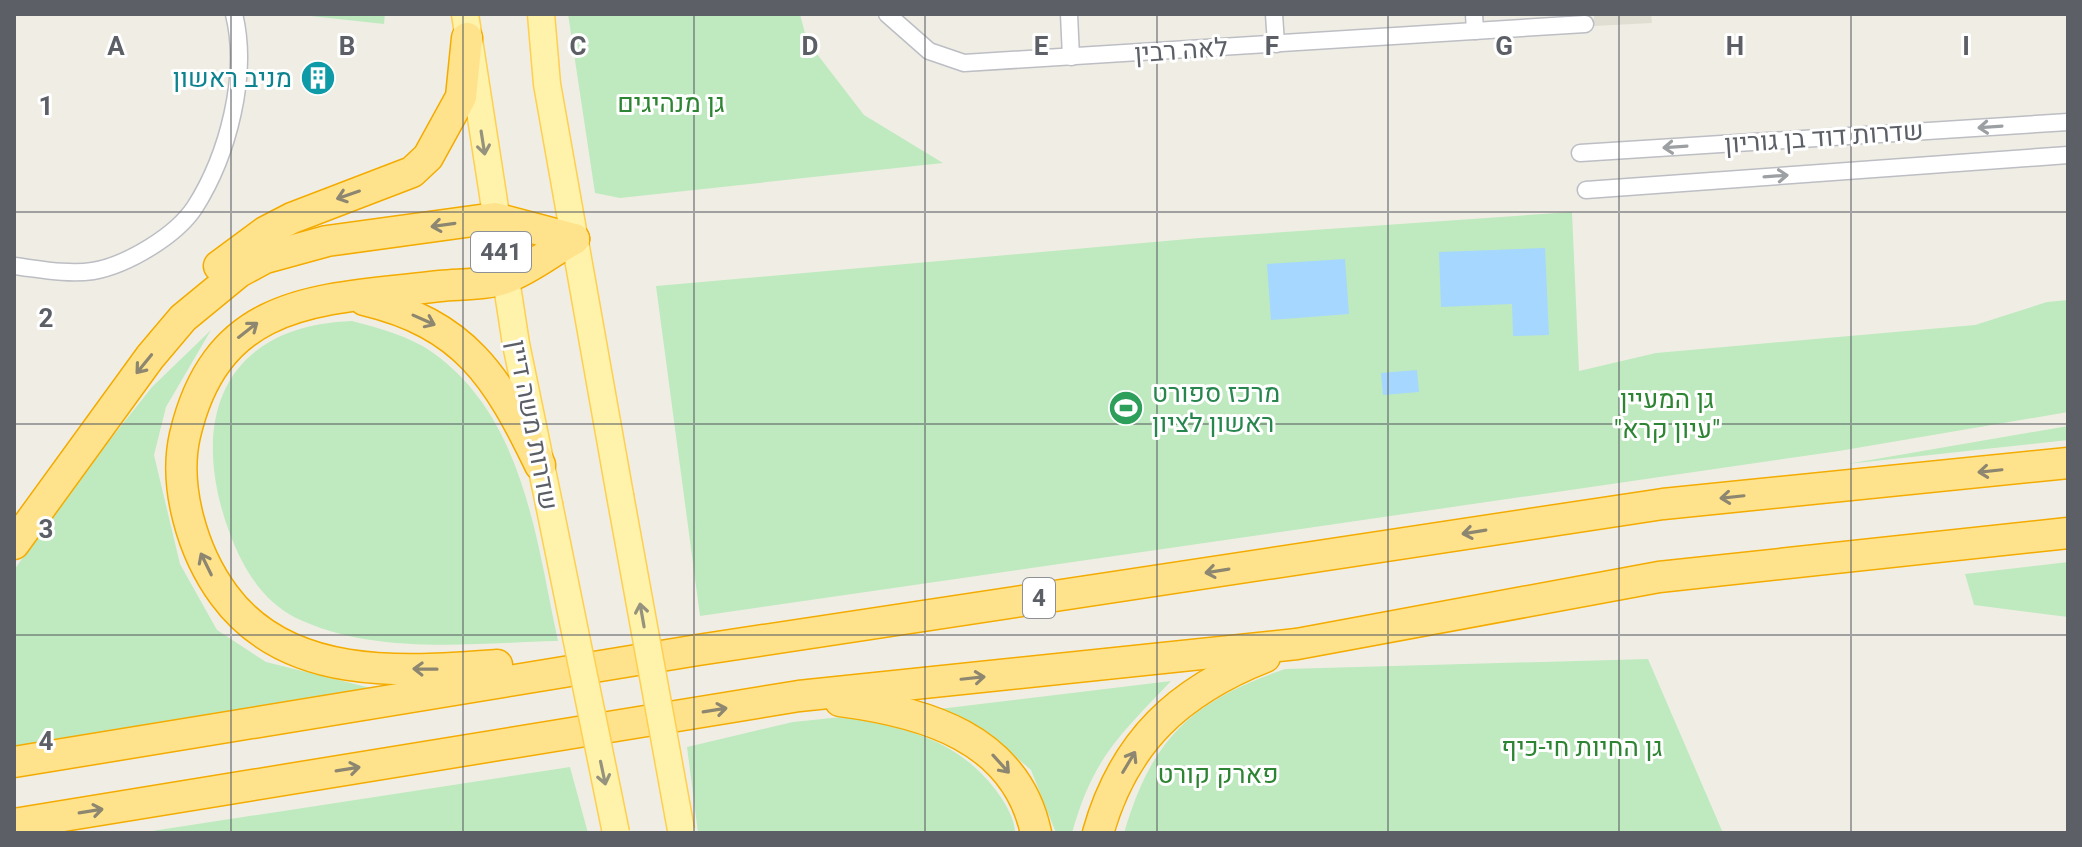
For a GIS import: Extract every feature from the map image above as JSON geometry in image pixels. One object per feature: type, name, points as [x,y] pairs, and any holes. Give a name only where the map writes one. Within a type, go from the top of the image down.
[{"type":"highway","points":[[14,544],[111,407],[183,318],[202,284],[226,259],[265,232],[319,205],[412,172],[428,157],[461,97],[466,26]]},
{"type":"highway","points":[[183,318],[239,272],[290,250],[495,218],[574,239]]},
{"type":"highway","points":[[574,239],[505,279],[350,297],[290,309],[258,321],[229,344],[205,375],[191,407],[181,451],[192,529],[205,565],[243,618],[287,649],[349,666],[444,669],[698,650]]},
{"type":"highway","points":[[350,297],[413,315],[440,327],[462,345],[501,392],[540,465]]},
{"type":"highway","name":"4","points":[[14,762],[698,650],[1663,504],[2068,463]]},
{"type":"highway","points":[[14,824],[799,696],[1297,644],[1659,577],[2068,533]]},
{"type":"highway","points":[[1098,833],[1120,777],[1140,744],[1169,711],[1217,678],[1297,644]]},
{"type":"highway","points":[[799,696],[912,716],[958,732],[987,749],[1007,770],[1021,792],[1036,833]]},
{"type":"main road","points":[[541,14],[547,84],[681,832]]},
{"type":"main road","name":"שדרות משה דיין","points":[[466,26],[505,279],[616,833]]},
{"type":"street","points":[[14,266],[93,271],[147,251],[193,210],[217,164],[236,100],[238,31],[234,14]]},
{"type":"street","name":"לאה רבין","points":[[887,14],[929,51],[964,63],[1276,44],[1474,23],[1585,24]]},
{"type":"street","points":[[1069,14],[1071,57]]},
{"type":"street","points":[[1274,14],[1276,44]]},
{"type":"street","name":"שדרות דוד בן גוריון","points":[[1580,153],[2068,122]]},
{"type":"street","name":"שדרות דוד בן גוריון","points":[[1586,190],[2068,155]]},
{"type":"shaded area","points":[[1594,14],[1651,14],[1652,23],[1594,26]]},
{"type":"green space","points":[[292,14],[385,14],[384,24]]},
{"type":"green space","name":"גן מנהיגים","points":[[568,14],[800,14],[807,41],[864,115],[943,163],[620,198],[595,193]]},
{"type":"green space","name":"מרכז ספורט ראשון לציון","points":[[1572,212],[1579,371],[1656,353],[1975,325],[2047,302],[2068,300],[2068,412],[1839,451],[700,616],[656,286],[1199,238]]},
{"type":"green space","points":[[352,321],[423,346],[463,379],[487,410],[506,445],[533,522],[558,641],[459,645],[391,643],[358,638],[296,618],[273,602],[255,582],[230,534],[218,493],[213,454],[216,419],[226,387],[245,361],[272,341],[307,327]]},
{"type":"green space","points":[[211,330],[166,407],[154,455],[180,564],[217,630],[266,662],[371,688],[14,748],[14,570],[82,475],[152,387]]},
{"type":"green space","points":[[2068,426],[2068,440],[1847,464]]},
{"type":"green space","points":[[2068,562],[2068,617],[1974,605],[1965,574]]},
{"type":"green space","name":"גן החיות חי-כיף","points":[[1648,659],[1723,833],[1124,833],[1148,771],[1180,727],[1225,695],[1285,669]]},
{"type":"green space","points":[[1171,681],[1122,733],[1099,766],[1072,833],[1056,833],[1031,770],[992,736],[939,709]]},
{"type":"green space","points":[[842,717],[906,731],[963,758],[980,772],[1005,804],[1015,833],[698,833],[687,747],[793,722]]},
{"type":"green space","points":[[570,767],[588,833],[139,833]]},
{"type":"water","points":[[1545,248],[1549,335],[1513,336],[1512,304],[1441,307],[1439,252]]},
{"type":"water","points":[[1345,259],[1349,314],[1271,320],[1267,264]]},
{"type":"water","points":[[1417,370],[1419,392],[1383,395],[1381,373]]},
{"type":"place","name":"מניב ראשון","points":[[318,78]]},
{"type":"place","name":"מרכז ספורט ראשון לציון","points":[[1126,408]]},
{"type":"park label","name":"גן המעיין \"עיון קרא\"","points":[[1667,414]]},
{"type":"park label","name":"פארק קורט","points":[[1218,774]]}]
